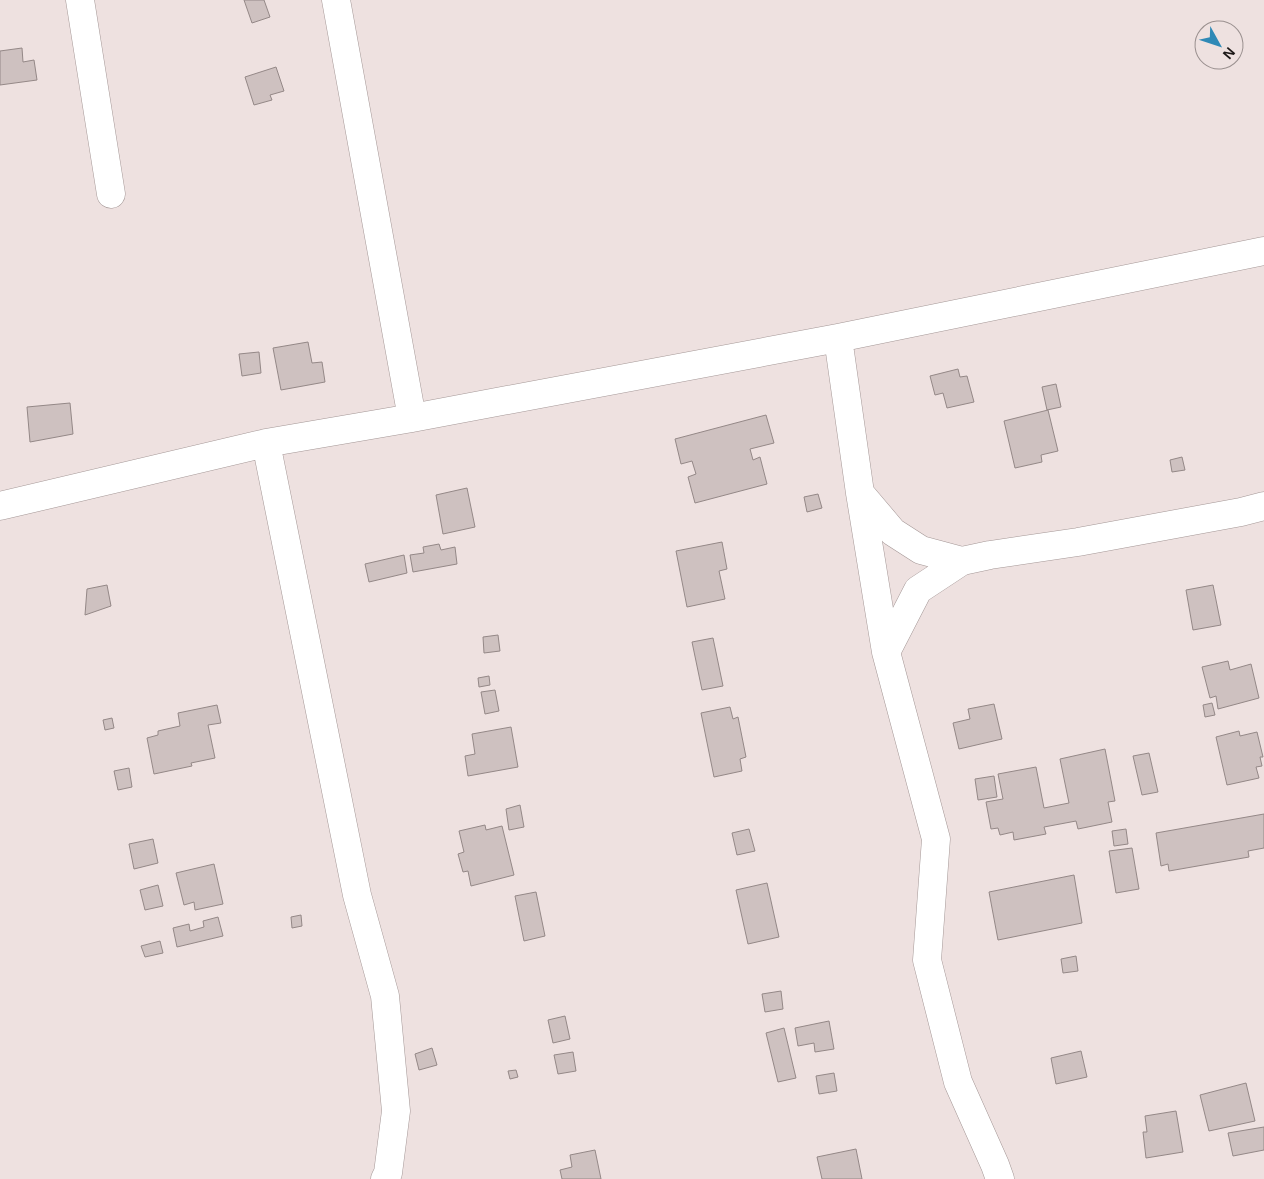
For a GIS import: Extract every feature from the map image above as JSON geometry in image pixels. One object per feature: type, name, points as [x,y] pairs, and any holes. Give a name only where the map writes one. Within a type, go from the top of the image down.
[{"type":"street","points":[[80,0],[111,194]]},
{"type":"street","points":[[336,0],[412,418]]},
{"type":"street","points":[[0,506],[266,443],[412,418],[838,338],[1264,251]]},
{"type":"street","points":[[838,338],[860,493],[886,652],[936,839],[928,960],[958,1082],[1000,1179]]},
{"type":"street","points":[[266,443],[357,895],[385,996],[396,1110],[388,1173],[385,1179]]},
{"type":"street","points":[[860,493],[893,532],[921,550],[962,561]]},
{"type":"street","points":[[886,652],[918,590],[962,561],[990,555],[1256,514]]},
{"type":"building","points":[[244,0],[264,0],[270,17],[252,23]]},
{"type":"building","points":[[22,48],[23,62],[34,60],[37,80],[0,85],[0,51]]},
{"type":"building","points":[[276,67],[284,91],[270,95],[272,100],[254,105],[245,77]]},
{"type":"building","points":[[308,342],[312,363],[322,362],[325,382],[281,390],[273,348]]},
{"type":"building","points":[[259,352],[261,373],[242,376],[239,354]]},
{"type":"building","points":[[958,369],[960,377],[967,376],[974,402],[947,408],[943,393],[935,395],[930,376]]},
{"type":"building","points":[[1056,384],[1061,407],[1047,410],[1042,387]]},
{"type":"building","points":[[70,403],[73,434],[30,442],[27,407]]},
{"type":"building","points":[[1048,410],[1058,451],[1041,455],[1042,462],[1015,468],[1004,421]]},
{"type":"building","points":[[766,415],[774,443],[750,449],[753,460],[760,457],[767,484],[695,503],[688,477],[696,474],[692,461],[681,464],[675,439]]},
{"type":"building","points":[[1182,457],[1185,470],[1172,472],[1170,460]]},
{"type":"building","points":[[467,488],[475,527],[443,534],[436,495]]},
{"type":"building","points":[[818,494],[822,508],[807,512],[804,497]]},
{"type":"building","points":[[722,542],[727,569],[719,571],[725,599],[687,607],[676,551]]},
{"type":"building","points":[[439,544],[441,550],[455,547],[457,564],[413,572],[410,555],[424,553],[423,547]]},
{"type":"building","points":[[404,555],[407,573],[369,582],[365,564]]},
{"type":"building","points":[[107,585],[111,606],[85,615],[87,589]]},
{"type":"building","points":[[1213,585],[1221,625],[1193,630],[1186,590]]},
{"type":"building","points":[[498,635],[500,651],[484,653],[483,637]]},
{"type":"building","points":[[713,638],[723,686],[702,690],[692,642]]},
{"type":"building","points":[[1228,661],[1230,670],[1251,664],[1259,698],[1218,709],[1216,696],[1210,698],[1202,667]]},
{"type":"building","points":[[489,676],[490,685],[479,687],[478,678]]},
{"type":"building","points":[[495,690],[499,711],[485,714],[481,692]]},
{"type":"building","points":[[1212,703],[1215,715],[1205,717],[1203,705]]},
{"type":"building","points":[[994,704],[1002,739],[959,749],[953,723],[970,719],[968,709]]},
{"type":"building","points":[[217,705],[221,723],[208,725],[215,758],[191,763],[192,766],[154,774],[147,738],[158,735],[158,731],[180,726],[178,713]]},
{"type":"building","points":[[730,707],[733,719],[738,717],[746,757],[740,759],[742,771],[714,777],[701,713]]},
{"type":"building","points":[[112,718],[114,728],[105,730],[103,720]]},
{"type":"building","points":[[511,727],[518,767],[468,776],[465,756],[475,754],[472,734]]},
{"type":"building","points":[[1239,731],[1240,736],[1257,732],[1263,757],[1260,757],[1262,766],[1256,767],[1259,778],[1227,785],[1216,737]]},
{"type":"building","points":[[1105,749],[1115,801],[1108,802],[1112,822],[1078,829],[1076,821],[1044,827],[1046,834],[1014,840],[1013,832],[1000,835],[998,828],[991,829],[986,802],[1003,799],[998,774],[1036,767],[1044,808],[1069,803],[1060,759]]},
{"type":"building","points":[[1149,753],[1158,792],[1142,795],[1133,756]]},
{"type":"building","points":[[129,768],[132,787],[118,790],[114,771]]},
{"type":"building","points":[[994,776],[997,797],[978,800],[975,779]]},
{"type":"building","points":[[520,805],[524,827],[509,830],[506,809]]},
{"type":"building","points":[[1264,814],[1264,848],[1248,851],[1249,857],[1169,871],[1168,864],[1161,866],[1156,833]]},
{"type":"building","points":[[485,825],[486,830],[502,826],[514,875],[471,886],[468,871],[463,872],[458,854],[464,852],[459,831]]},
{"type":"building","points":[[749,829],[755,851],[737,855],[732,833]]},
{"type":"building","points":[[1126,829],[1128,844],[1114,846],[1112,831]]},
{"type":"building","points":[[153,839],[158,863],[134,869],[129,844]]},
{"type":"building","points":[[1132,848],[1139,889],[1116,893],[1109,851]]},
{"type":"building","points":[[214,864],[223,904],[195,910],[194,902],[184,905],[176,873]]},
{"type":"building","points":[[1074,875],[1082,923],[998,940],[989,892]]},
{"type":"building","points":[[767,883],[779,937],[748,944],[736,890]]},
{"type":"building","points":[[158,885],[163,906],[145,910],[140,890]]},
{"type":"building","points":[[536,892],[545,936],[524,941],[515,896]]},
{"type":"building","points":[[301,915],[302,926],[292,928],[291,917]]},
{"type":"building","points":[[218,917],[223,936],[177,947],[173,928],[189,924],[190,931],[204,927],[203,921]]},
{"type":"building","points":[[160,941],[163,953],[145,957],[141,946]]},
{"type":"building","points":[[1076,956],[1078,971],[1063,973],[1061,959]]},
{"type":"building","points":[[781,991],[783,1009],[765,1012],[762,994]]},
{"type":"building","points":[[565,1016],[570,1039],[553,1043],[548,1020]]},
{"type":"building","points":[[829,1021],[834,1049],[815,1052],[814,1043],[798,1046],[795,1028]]},
{"type":"building","points":[[784,1028],[796,1078],[778,1082],[766,1033]]},
{"type":"building","points":[[432,1048],[437,1065],[419,1070],[415,1054]]},
{"type":"building","points":[[1081,1051],[1087,1077],[1056,1084],[1051,1058]]},
{"type":"building","points":[[573,1052],[576,1071],[558,1074],[554,1055]]},
{"type":"building","points":[[516,1070],[518,1077],[510,1079],[508,1071]]},
{"type":"building","points":[[834,1073],[837,1091],[819,1094],[816,1076]]},
{"type":"building","points":[[1246,1083],[1255,1121],[1209,1131],[1200,1095]]},
{"type":"building","points":[[1176,1111],[1183,1152],[1146,1158],[1143,1132],[1147,1132],[1145,1116]]},
{"type":"building","points":[[1264,1127],[1264,1150],[1233,1156],[1228,1133]]},
{"type":"building","points":[[856,1149],[862,1179],[822,1179],[817,1157]]},
{"type":"building","points":[[595,1150],[601,1179],[562,1179],[560,1170],[572,1167],[570,1155]]}]
